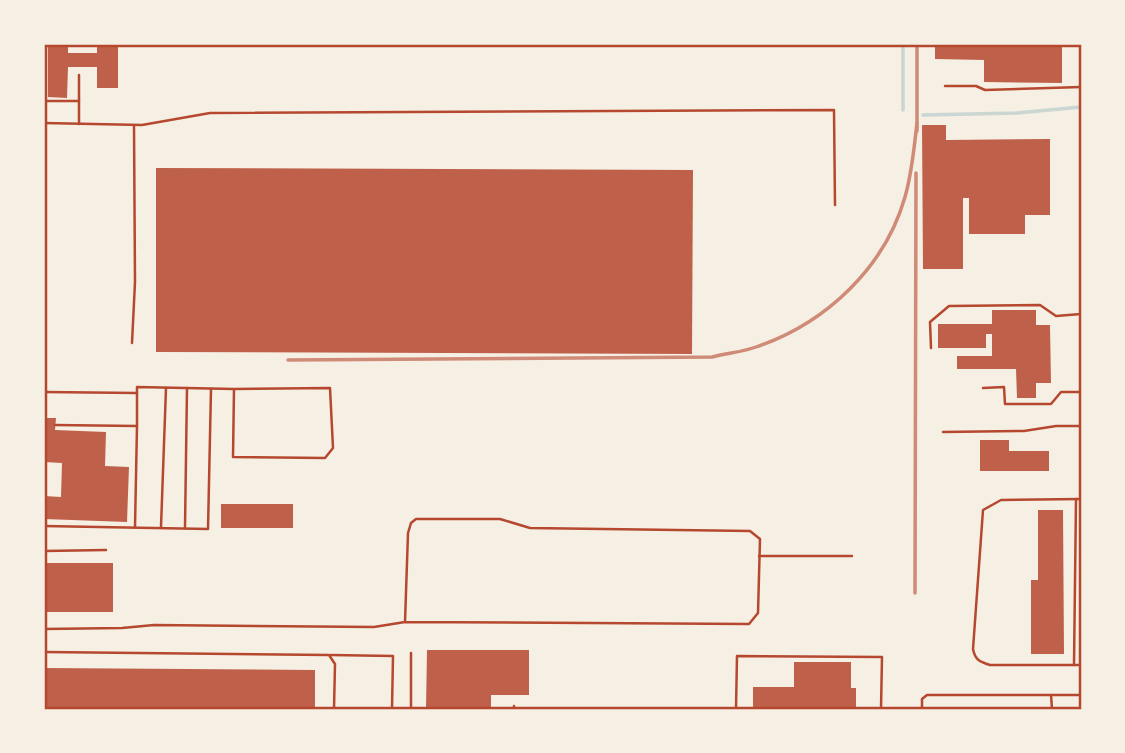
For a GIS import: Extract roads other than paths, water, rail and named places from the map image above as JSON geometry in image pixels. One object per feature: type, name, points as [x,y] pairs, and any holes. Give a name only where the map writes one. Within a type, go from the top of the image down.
[{"type":"lane","points":[[79,75],[79,124]]},
{"type":"lane","points":[[945,86],[976,86],[985,90],[1081,88]]},
{"type":"lane","points":[[44,101],[79,101]]},
{"type":"lane","points":[[44,123],[134,125],[210,113],[834,110],[835,205]]},
{"type":"lane","points":[[132,343],[135,282],[134,125]]},
{"type":"lane","points":[[931,348],[930,322],[949,306],[1040,305],[1056,316],[1081,314]]},
{"type":"lane","points":[[135,527],[137,387],[330,388],[333,447],[325,458],[233,457],[234,389]]},
{"type":"lane","points":[[983,388],[1004,387],[1005,404],[1051,404],[1061,391],[1081,392]]},
{"type":"lane","points":[[161,527],[166,388]]},
{"type":"lane","points":[[185,528],[187,388]]},
{"type":"lane","points":[[44,526],[208,529],[211,389]]},
{"type":"lane","points":[[44,391],[137,393]]},
{"type":"lane","points":[[55,425],[137,426]]},
{"type":"lane","points":[[943,432],[1024,431],[1056,426],[1081,426]]},
{"type":"lane","points":[[1081,499],[1001,499],[983,510],[973,649],[974,656],[980,662],[990,665],[1081,665]]},
{"type":"lane","points":[[1073,665],[1076,499]]},
{"type":"lane","points":[[44,629],[154,625],[374,627],[405,621],[749,624],[758,613],[760,539],[750,531],[530,528],[500,519],[416,519],[411,523],[408,533],[405,621]]},
{"type":"lane","points":[[44,551],[106,550]]},
{"type":"lane","points":[[759,556],[852,556]]},
{"type":"lane","points":[[1074,598],[1081,598]]},
{"type":"lane","points":[[44,652],[393,656],[392,709]]},
{"type":"lane","points":[[411,653],[411,709]]},
{"type":"lane","points":[[329,655],[335,664],[334,709]]},
{"type":"lane","points":[[736,709],[737,656],[882,657],[881,709]]},
{"type":"lane","points":[[922,709],[922,699],[927,695],[1081,695]]},
{"type":"lane","points":[[1051,695],[1052,709]]},
{"type":"waterway","points":[[903,44],[903,110]]},
{"type":"waterway","points":[[923,115],[1017,113],[1081,107]]},
{"type":"railway","points":[[917,44],[917,131]]},
{"type":"railway","points":[[288,360],[712,357],[759,346],[784,336],[830,307],[868,269],[896,223],[905,197],[917,123]]},
{"type":"railway","points":[[915,593],[916,173]]}]
